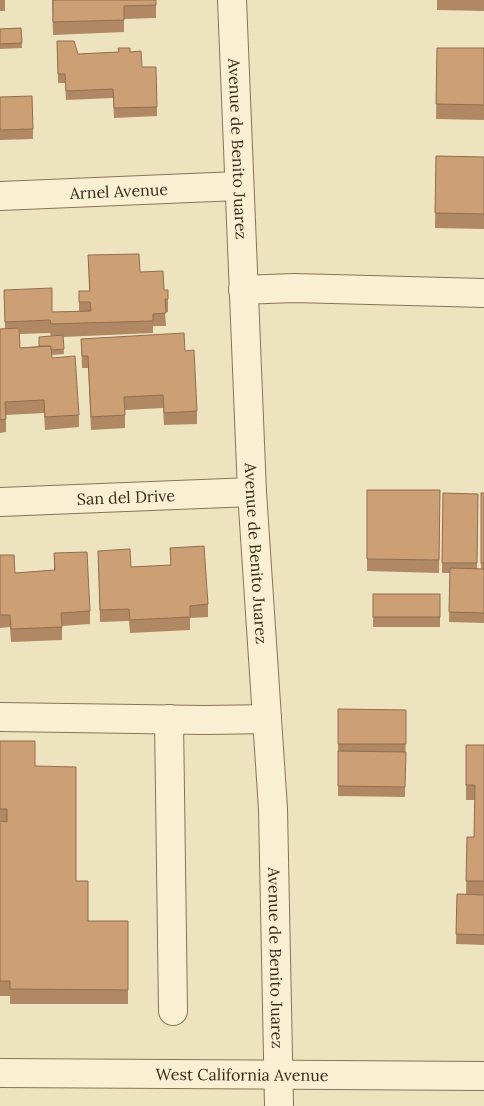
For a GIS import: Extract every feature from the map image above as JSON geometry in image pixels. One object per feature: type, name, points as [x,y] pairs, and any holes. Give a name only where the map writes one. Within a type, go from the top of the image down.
[{"type":"street","name":"Avenue de Benito Juarez","points":[[232,0],[238,186],[252,492],[273,808],[280,1074],[279,1106]]},
{"type":"street","name":"Arnel Avenue","points":[[0,196],[238,186]]},
{"type":"street","points":[[243,290],[294,288],[484,293]]},
{"type":"street","name":"San del Drive","points":[[0,502],[252,492]]},
{"type":"street","points":[[0,717],[267,719]]},
{"type":"street","points":[[169,719],[173,1010]]},
{"type":"street","name":"West California Avenue","points":[[0,1073],[484,1076]]},
{"type":"building","points":[[53,0],[156,0],[156,5],[124,6],[124,20],[53,22]]},
{"type":"building","points":[[21,28],[22,43],[0,44],[0,29]]},
{"type":"building","points":[[57,41],[74,41],[78,54],[119,52],[118,48],[130,48],[130,52],[141,51],[142,67],[156,67],[157,107],[114,108],[113,89],[66,91],[65,74],[58,74]]},
{"type":"building","points":[[437,48],[484,48],[484,105],[436,104]]},
{"type":"building","points":[[32,96],[33,129],[0,130],[0,97]]},
{"type":"building","points":[[436,156],[484,157],[484,214],[435,213]]},
{"type":"building","points":[[139,254],[140,272],[163,271],[164,290],[168,290],[168,299],[165,299],[166,313],[153,314],[153,321],[51,324],[50,320],[5,322],[4,290],[52,288],[52,312],[91,311],[90,302],[79,302],[79,291],[90,291],[88,255]]},
{"type":"building","points":[[19,328],[20,348],[51,346],[52,358],[75,356],[79,415],[45,417],[44,400],[5,402],[6,419],[0,420],[0,329]]},
{"type":"building","points":[[184,333],[185,351],[194,350],[197,411],[164,413],[163,395],[124,397],[125,415],[91,417],[88,356],[82,356],[81,339]]},
{"type":"building","points":[[63,335],[64,349],[51,350],[51,346],[39,346],[39,337]]},
{"type":"building","points":[[367,490],[440,490],[439,560],[367,559]]},
{"type":"building","points":[[443,493],[478,494],[477,563],[442,563]]},
{"type":"building","points":[[481,493],[484,493],[484,563],[481,563]]},
{"type":"building","points":[[204,546],[208,604],[190,606],[190,617],[130,620],[129,609],[100,610],[98,551],[130,549],[131,567],[171,565],[170,548]]},
{"type":"building","points":[[87,552],[90,611],[61,613],[62,627],[11,629],[10,615],[0,615],[0,555],[14,555],[15,573],[55,570],[54,553]]},
{"type":"building","points":[[450,568],[484,569],[484,613],[449,612]]},
{"type":"building","points":[[373,594],[440,594],[440,617],[373,617]]},
{"type":"building","points":[[338,709],[406,710],[406,744],[338,744]]},
{"type":"building","points":[[0,741],[35,741],[35,766],[76,767],[76,881],[88,881],[88,921],[128,921],[128,990],[10,989],[10,981],[0,981],[0,821],[7,822],[7,809],[0,809]]},
{"type":"building","points":[[466,745],[484,745],[484,881],[466,881],[467,837],[474,837],[475,785],[466,785]]},
{"type":"building","points":[[338,751],[406,752],[405,787],[338,786]]},
{"type":"building","points":[[457,894],[484,895],[484,935],[456,934]]}]
